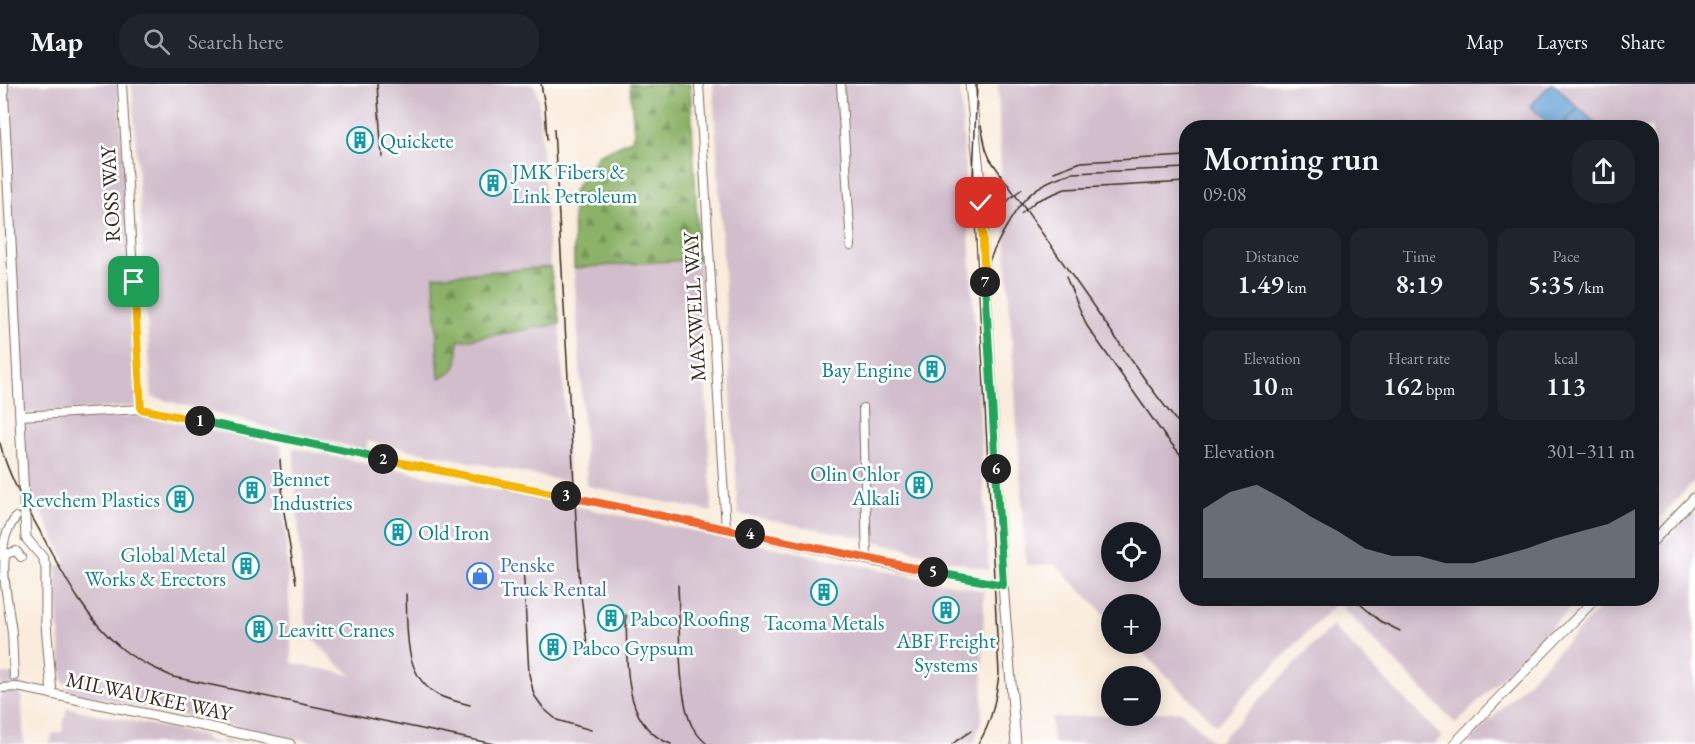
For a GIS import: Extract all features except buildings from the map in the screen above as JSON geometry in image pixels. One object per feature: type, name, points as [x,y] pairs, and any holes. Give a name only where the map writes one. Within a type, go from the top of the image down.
[{"type":"street","points":[[3,84],[26,538],[43,558],[47,573],[46,624],[52,694]]},
{"type":"street","name":"ROSS WAY","points":[[122,84],[141,409]]},
{"type":"street","name":"MAXWELL WAY","points":[[699,84],[726,529]]},
{"type":"street","points":[[841,84],[851,246]]},
{"type":"street","points":[[970,84],[979,171],[1003,585],[1016,744]]},
{"type":"street","points":[[863,408],[867,560]]},
{"type":"street","points":[[20,416],[141,409],[867,560],[1003,585]]},
{"type":"street","points":[[1659,535],[1695,497]]},
{"type":"street","points":[[14,676],[12,632],[4,584],[3,542],[7,530],[16,517]]},
{"type":"street","points":[[3,557],[16,550],[21,556]]},
{"type":"street","points":[[1454,744],[1588,606]]},
{"type":"street","name":"MILWAUKEE WAY","points":[[0,688],[16,687],[290,744]]},
{"type":"shaded area","points":[[0,84],[118,84],[140,406],[22,414]]},
{"type":"shaded area","points":[[132,84],[534,84],[538,96],[550,267],[434,276],[437,344],[560,324],[569,482],[367,441],[367,450],[152,397]]},
{"type":"shaded area","points":[[713,84],[960,84],[989,570],[859,537],[738,514]]},
{"type":"shaded area","points":[[998,84],[1695,84],[1695,481],[1659,518],[1659,120],[1179,120],[1179,606],[1333,606],[1216,725],[1161,671],[1161,666],[1156,666],[1144,654],[1161,654],[1161,594],[1101,594],[1101,611],[1055,564],[1026,565],[1000,156]]},
{"type":"shaded area","points":[[699,259],[712,512],[587,486],[574,268]]},
{"type":"shaded area","points":[[142,416],[281,445],[292,663],[352,675],[335,662],[314,640],[305,619],[293,448],[984,591],[982,716],[975,741],[972,744],[323,744],[69,692],[62,679],[56,567],[66,561],[27,485],[23,422]]},
{"type":"shaded area","points":[[1695,510],[1695,744],[1467,744],[1602,606],[1659,606],[1659,548]]},
{"type":"shaded area","points":[[1341,606],[1572,606],[1456,724]]},
{"type":"shaded area","points":[[1332,626],[1442,737],[1435,744],[1216,744]]},
{"type":"shaded area","points":[[0,674],[20,674],[24,744],[0,744]]},
{"type":"shaded area","points":[[67,708],[205,736],[204,740],[222,744],[50,744],[52,734],[62,732]]},
{"type":"shaded area","points":[[1181,711],[1215,744],[1053,744],[1051,718],[1101,716],[1101,726],[1161,726],[1161,712]]},
{"type":"shaded area","points":[[224,741],[239,744],[222,744]]},
{"type":"green space","points":[[630,84],[690,84],[699,259],[574,268],[573,192],[598,155],[631,140],[634,133]]},
{"type":"green space","points":[[550,267],[560,324],[458,341],[455,368],[439,378],[434,276]]},
{"type":"water","points":[[1551,84],[1554,84],[1578,108],[1565,120],[1545,120],[1530,106]]},
{"type":"water","points":[[1579,108],[1592,120],[1567,120]]},
{"type":"railway","points":[[377,84],[382,157]]},
{"type":"railway","points":[[541,84],[547,140]]},
{"type":"railway","points":[[977,84],[973,176],[999,674],[990,719],[978,744]]},
{"type":"railway","points":[[981,126],[990,159],[1151,388],[1179,423]]},
{"type":"railway","points":[[554,129],[580,587],[587,644]]},
{"type":"railway","points":[[1054,172],[1081,162],[1179,156]]},
{"type":"railway","points":[[981,283],[991,256],[1013,216],[1027,197],[1046,183],[1073,173],[1179,168]]},
{"type":"railway","points":[[1021,214],[1036,201],[1065,189],[1179,182]]},
{"type":"railway","points":[[980,253],[995,217],[1022,189]]},
{"type":"railway","points":[[1066,277],[1087,326],[1179,453]]},
{"type":"railway","points":[[0,443],[18,490],[76,596],[108,636],[133,657],[173,677],[494,744]]},
{"type":"railway","points":[[280,460],[284,512],[296,583]]},
{"type":"railway","points":[[523,564],[529,674],[534,695],[544,709],[557,720],[591,730]]},
{"type":"railway","points":[[678,585],[680,657],[687,713],[692,726],[707,744]]},
{"type":"railway","points":[[406,594],[409,650],[418,676],[438,695],[470,705]]},
{"type":"railway","points":[[1362,606],[1380,621],[1400,631]]},
{"type":"railway","points":[[626,615],[628,670],[635,707],[643,722],[655,735],[671,744]]},
{"type":"railway","points":[[952,744],[971,731]]},
{"type":"place","name":"Quickete","points":[[360,140]]},
{"type":"place","name":"JMK Fibers & Link Petroleum","points":[[493,183]]},
{"type":"place","name":"Bay Engine","points":[[932,369]]},
{"type":"place","name":"Olin Chlor Alkali","points":[[919,485]]},
{"type":"place","name":"Bennet Industries","points":[[252,490]]},
{"type":"place","name":"Revchem Plastics","points":[[180,499]]},
{"type":"place","name":"Old Iron","points":[[398,532]]},
{"type":"place","name":"Global Metal Works & Erectors","points":[[246,566]]},
{"type":"place","name":"Penske Truck Rental","points":[[480,576]]},
{"type":"place","name":"Tacoma Metals","points":[[824,592]]},
{"type":"place","name":"ABF Freight Systems","points":[[946,610]]},
{"type":"place","name":"Pabco Roofing","points":[[611,618]]},
{"type":"place","name":"Leavitt Cranes","points":[[259,629]]},
{"type":"place","name":"Pabco Gypsum","points":[[553,647]]},
{"type":"route","points":[[134,282],[141,409],[872,561],[1003,585],[981,203]]}]
